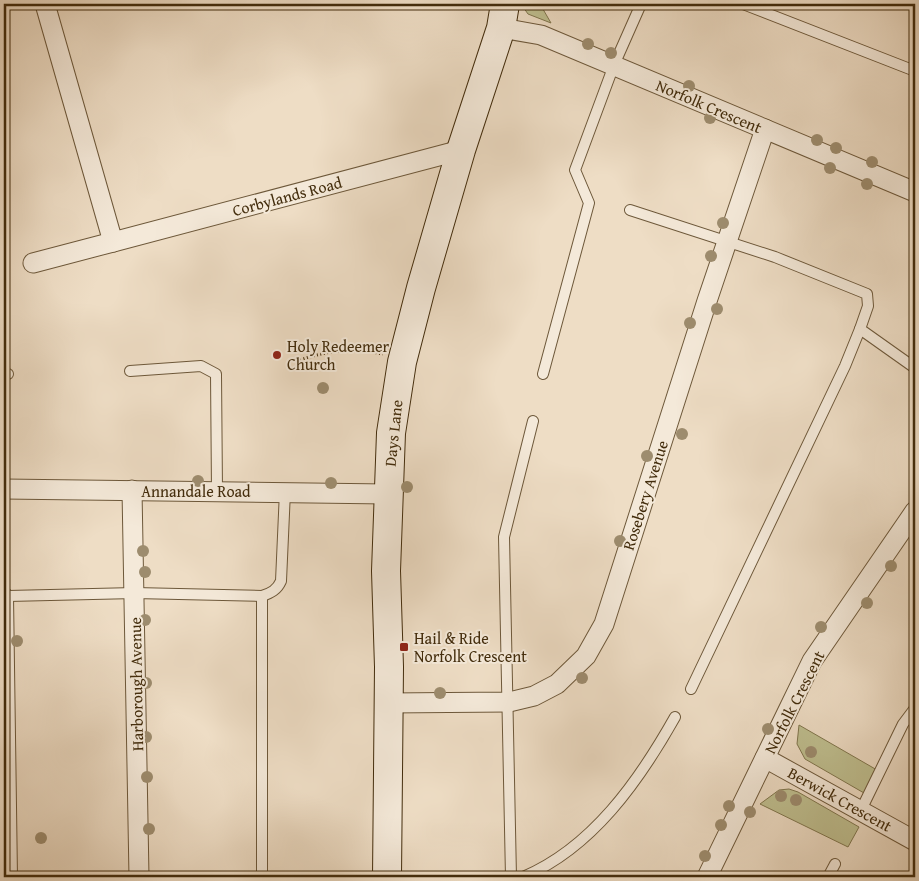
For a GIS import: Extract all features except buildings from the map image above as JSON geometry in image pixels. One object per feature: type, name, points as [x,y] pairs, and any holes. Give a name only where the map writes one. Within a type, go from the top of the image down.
[{"type":"street","points":[[45,4],[113,242]]},
{"type":"street","name":"Norfolk Crescent","points":[[503,16],[540,35],[915,192]]},
{"type":"street","name":"Days Lane","points":[[386,877],[388,703],[387,494],[391,433],[403,359],[461,150],[503,16]]},
{"type":"street","name":"Rosebery Avenue","points":[[388,703],[509,702],[534,696],[557,684],[586,656],[604,624],[765,129]]},
{"type":"street","name":"Corbylands Road","points":[[33,264],[461,150]]},
{"type":"street","name":"Annandale Road","points":[[4,489],[285,491],[387,494]]},
{"type":"street","name":"Harborough Avenue","points":[[132,490],[139,877]]},
{"type":"street","name":"Norfolk Crescent","points":[[707,877],[812,661],[915,511]]},
{"type":"street","name":"Berwick Crescent","points":[[765,758],[915,841]]},
{"type":"lane","points":[[543,374],[589,203],[575,170],[614,66],[641,4]]},
{"type":"lane","points":[[743,4],[915,71]]},
{"type":"lane","points":[[630,210],[775,257],[867,294],[868,306],[845,366],[692,689]]},
{"type":"lane","points":[[860,329],[915,368]]},
{"type":"lane","points":[[130,371],[201,366],[216,374],[217,491]]},
{"type":"lane","points":[[511,877],[509,702],[504,537],[533,421]]},
{"type":"lane","points":[[12,877],[6,594],[262,596],[279,587],[281,581],[285,491]]},
{"type":"lane","points":[[262,596],[262,877]]},
{"type":"lane","points":[[861,810],[903,724],[915,708]]},
{"type":"lane","points":[[522,877],[544,868],[568,852],[596,826],[636,779],[674,717]]},
{"type":"lane","points":[[828,877],[835,864]]},
{"type":"path","points":[[300,360],[342,349],[363,350],[403,359]]},
{"type":"green space","points":[[521,4],[540,4],[551,23],[528,14]]},
{"type":"green space","points":[[799,725],[877,770],[864,793],[805,759],[797,744]]},
{"type":"green space","points":[[789,789],[798,792],[859,827],[848,847],[760,804],[779,790]]},
{"type":"place","name":"Holy Redeemer Church","points":[[277,355]]},
{"type":"place","name":"Hail & Ride Norfolk Crescent","points":[[404,647]]}]
